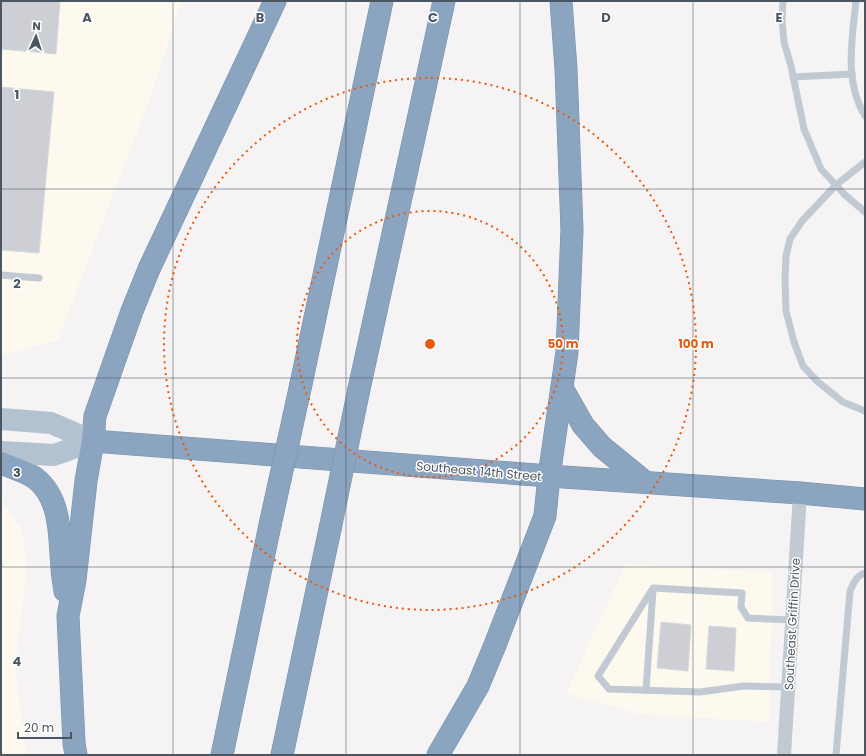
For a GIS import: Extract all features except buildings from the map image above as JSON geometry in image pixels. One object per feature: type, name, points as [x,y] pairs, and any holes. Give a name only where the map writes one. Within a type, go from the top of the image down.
[{"type":"highway","points":[[68,616],[75,580],[95,416],[132,311],[149,269],[172,217],[275,1]]},
{"type":"highway","points":[[222,755],[382,1]]},
{"type":"highway","points":[[282,755],[359,389],[444,1]]},
{"type":"highway","points":[[438,755],[478,686],[496,645],[545,516],[549,476],[568,352],[572,230],[566,69],[561,1]]},
{"type":"highway","points":[[562,388],[583,425],[602,447],[645,482]]},
{"type":"highway","name":"Southeast 14th Street","points":[[93,441],[865,499]]},
{"type":"highway","points":[[1,463],[35,478],[45,490],[54,506],[60,532],[62,567],[68,616],[74,743],[76,755]]},
{"type":"main road","name":"Southeast 14th Street","points":[[1,419],[51,424],[93,441]]},
{"type":"main road","name":"Southeast 14th Street","points":[[1,452],[54,455],[93,441]]},
{"type":"street","name":"Southeast Griffin Drive","points":[[784,755],[800,493]]},
{"type":"lane","points":[[783,1],[782,20],[784,42],[804,129],[821,169],[865,212]]},
{"type":"lane","points":[[856,1],[851,53],[852,74],[853,84],[860,107],[865,116]]},
{"type":"lane","points":[[793,77],[852,74]]},
{"type":"lane","points":[[865,162],[836,185],[802,221],[790,239],[786,256],[785,279],[786,311],[794,342],[803,366],[818,382],[843,402],[865,411]]},
{"type":"lane","points":[[1,275],[39,278]]},
{"type":"lane","points":[[836,755],[850,591],[855,580],[861,574],[865,573]]},
{"type":"lane","points":[[653,588],[742,593],[741,607],[748,618],[792,620]]},
{"type":"lane","points":[[653,588],[598,676],[609,689],[700,692],[744,686],[788,687]]},
{"type":"lane","points":[[646,690],[653,588]]},
{"type":"shaded area","points":[[1,1],[181,1],[154,88],[58,340],[1,356]]},
{"type":"shaded area","points":[[1,499],[23,532],[27,571],[15,666],[26,755],[1,755]]},
{"type":"shaded area","points":[[626,564],[773,572],[769,722],[639,714],[566,693]]}]
